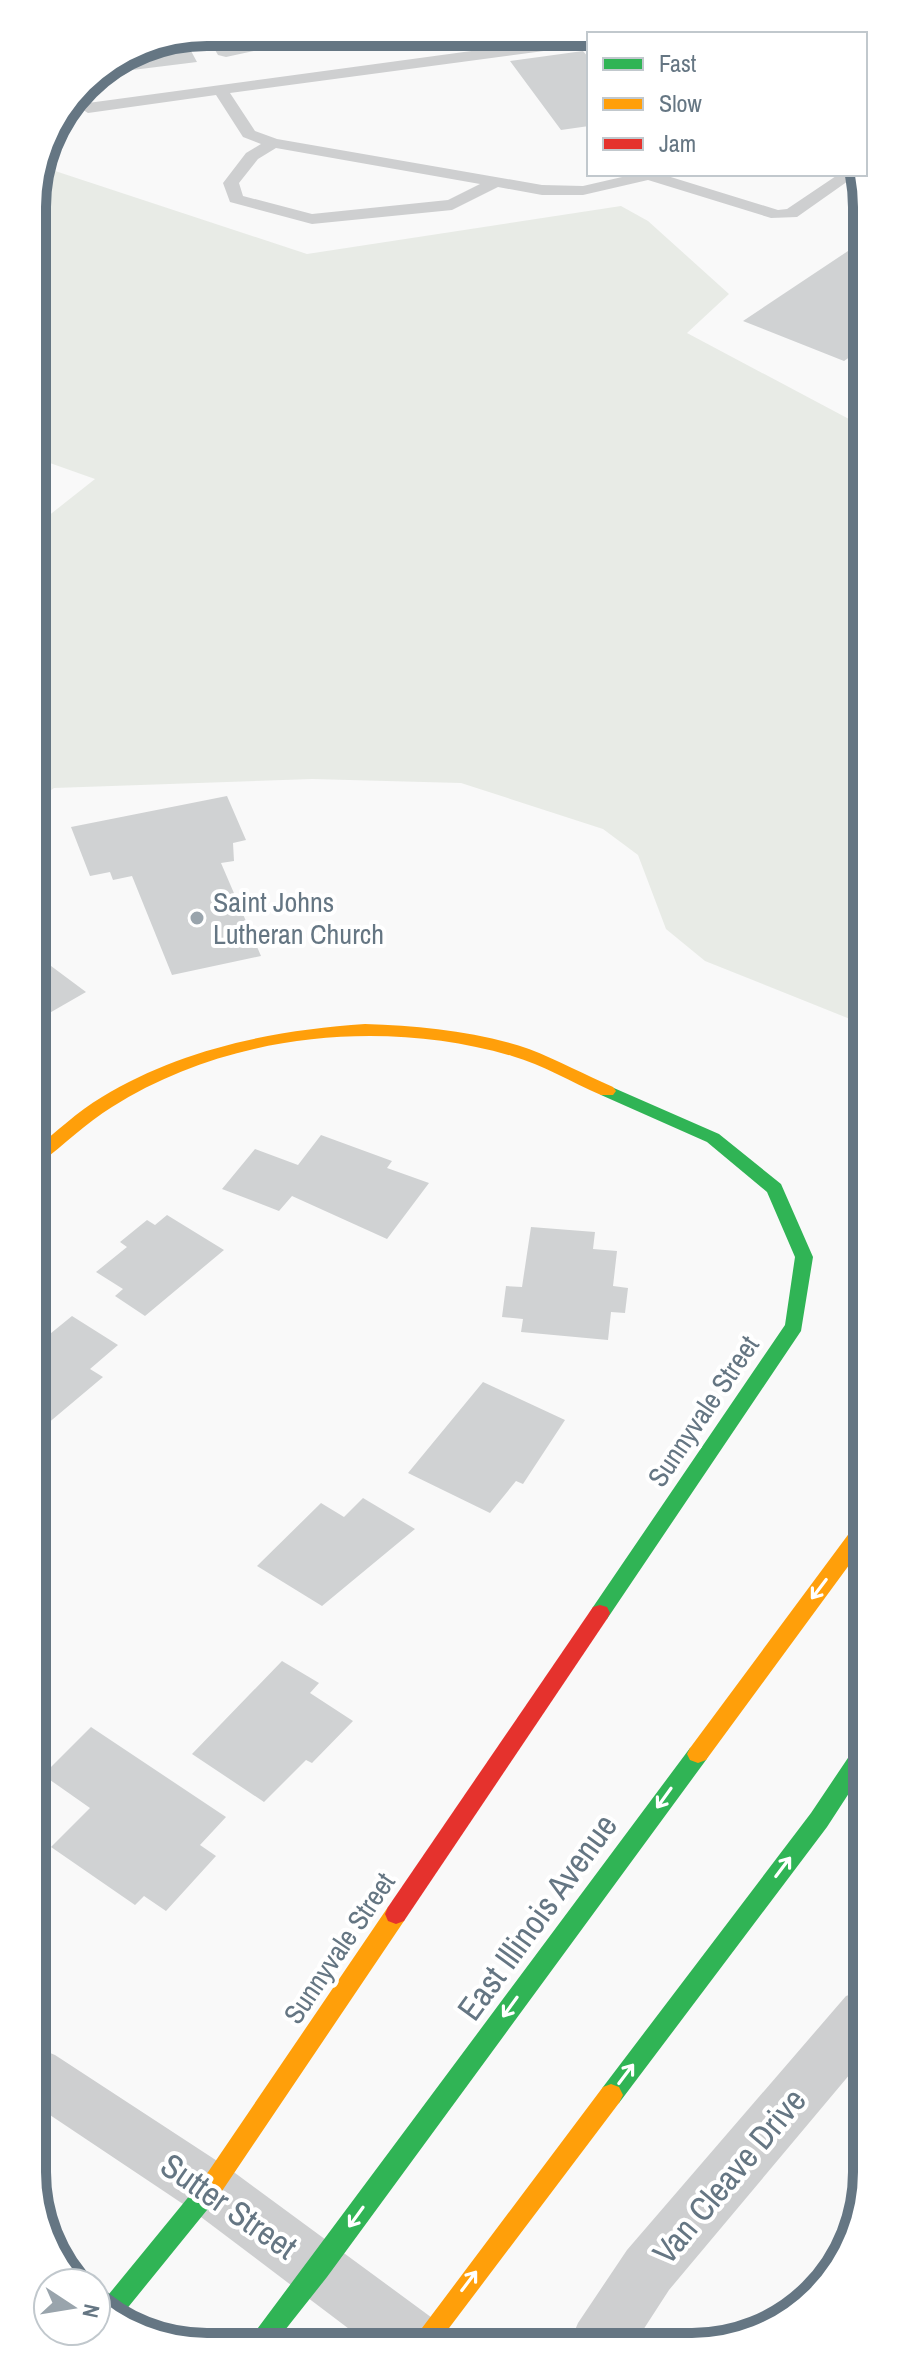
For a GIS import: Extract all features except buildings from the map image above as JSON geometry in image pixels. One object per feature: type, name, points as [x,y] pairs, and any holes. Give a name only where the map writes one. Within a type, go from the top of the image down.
[{"type":"street","name":"Sunnyvale Street","points":[[46,1150],[115,1097],[211,1054],[297,1033],[407,1030],[518,1052],[713,1138],[775,1188],[804,1257],[794,1326],[210,2189],[115,2304]]},
{"type":"street","name":"East Illinois Avenue","points":[[267,2333],[318,2269],[853,1544]]},
{"type":"street","points":[[428,2333],[819,1820],[853,1769]]},
{"type":"street","name":"Van Cleave Drive","points":[[606,2333],[648,2270],[853,2029]]},
{"type":"street","name":"Sutter Street","points":[[46,2080],[210,2189],[405,2333]]},
{"type":"lane","points":[[88,108],[545,46]]},
{"type":"lane","points":[[220,90],[249,134],[273,143],[575,193],[612,187],[645,176]]},
{"type":"lane","points":[[273,143],[252,156],[231,183],[236,199],[312,219],[452,205],[496,182]]},
{"type":"lane","points":[[651,176],[777,215],[791,214],[847,176]]},
{"type":"shaded area","points":[[50,169],[307,254],[621,206],[648,221],[729,294],[687,333],[853,421],[853,1020],[705,961],[666,929],[638,855],[603,829],[461,783],[312,779],[54,788],[46,794],[46,518],[95,479],[46,462],[46,197]]},
{"type":"traffic: fast","points":[[600,1613],[794,1326],[804,1257],[775,1188],[713,1138],[607,1091]]},
{"type":"traffic: fast","points":[[267,2333],[318,2269],[698,1754]]},
{"type":"traffic: fast","points":[[611,2095],[819,1820],[853,1769]]},
{"type":"traffic: fast","points":[[115,2304],[212,2186]]},
{"type":"traffic: slow","points":[[46,1149],[106,1102],[164,1073],[212,1055],[262,1042],[313,1034],[365,1030],[416,1032],[468,1039],[529,1056],[607,1091]]},
{"type":"traffic: slow","points":[[698,1754],[853,1544]]},
{"type":"traffic: slow","points":[[212,2186],[396,1914]]},
{"type":"traffic: slow","points":[[430,2333],[611,2095]]},
{"type":"traffic: jam","points":[[396,1914],[600,1613]]},
{"type":"place","name":"Saint Johns Lutheran Church","points":[[197,918]]}]
